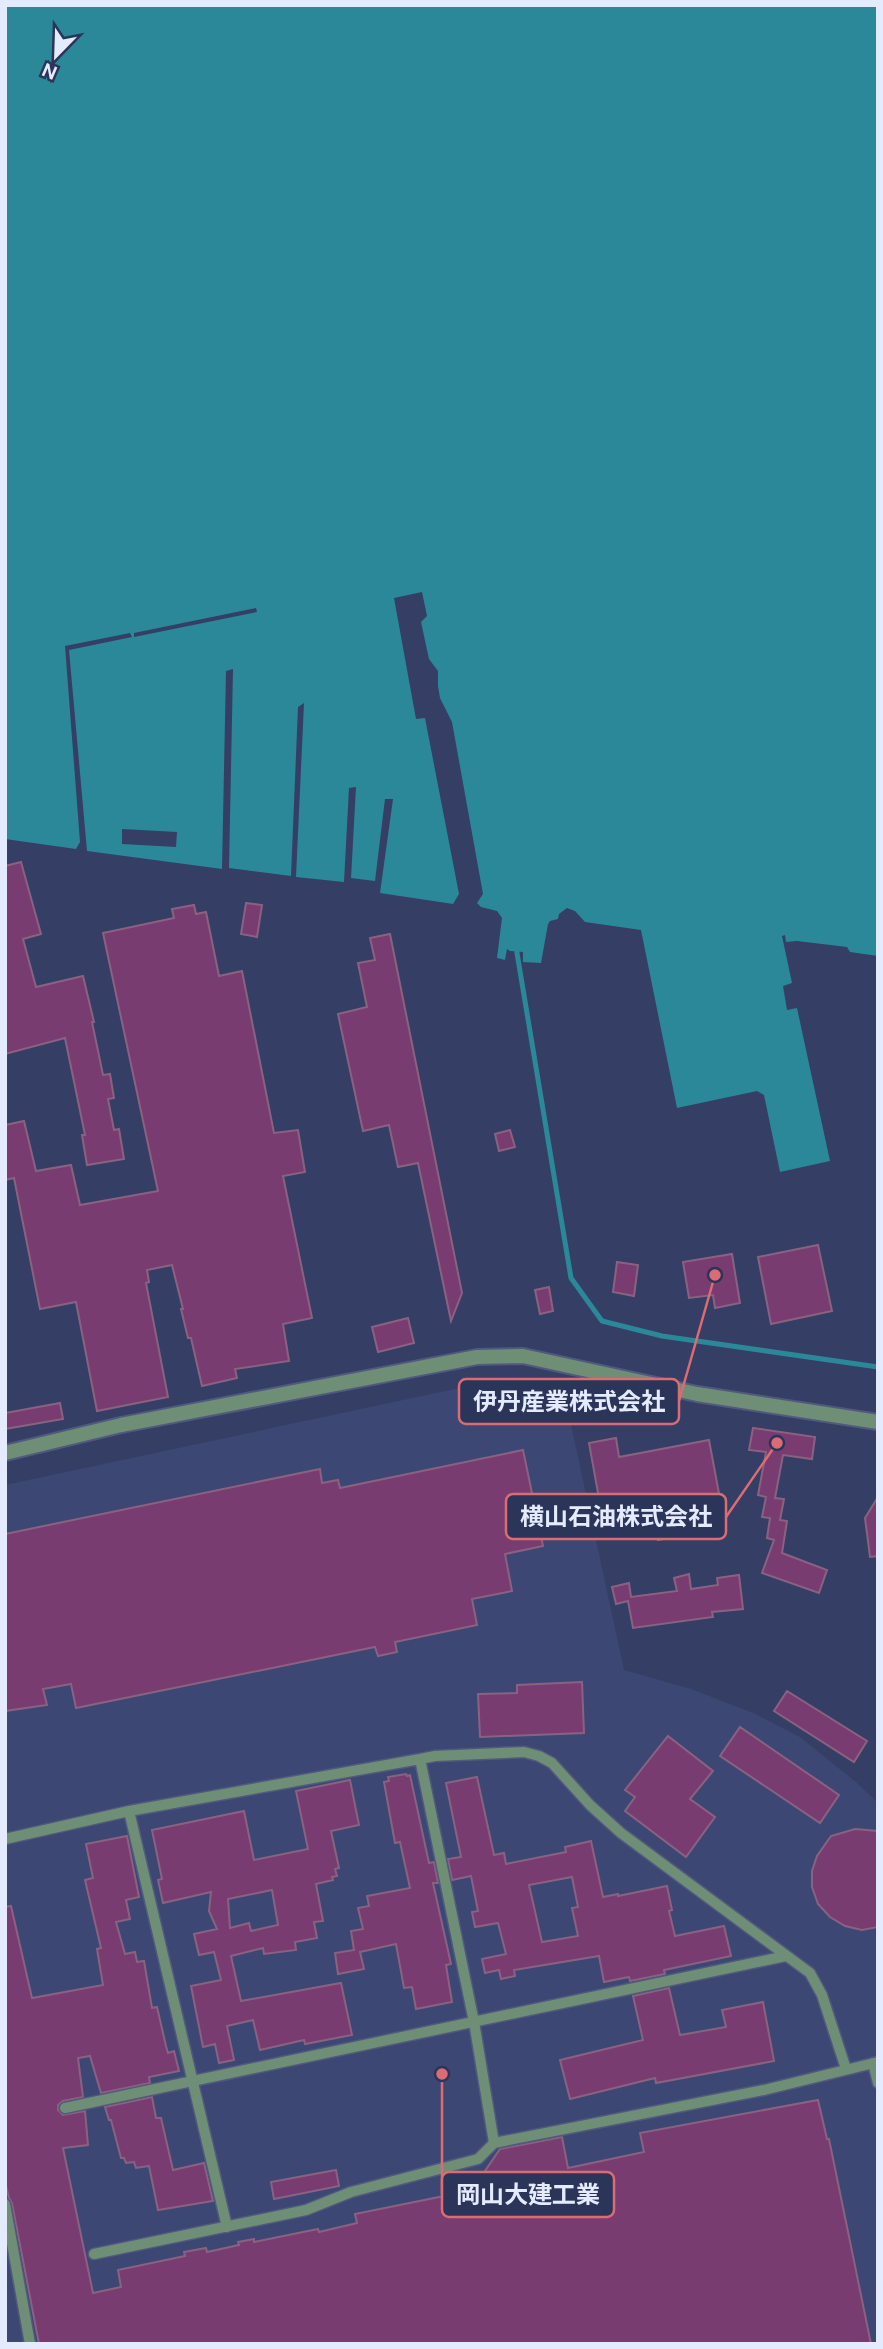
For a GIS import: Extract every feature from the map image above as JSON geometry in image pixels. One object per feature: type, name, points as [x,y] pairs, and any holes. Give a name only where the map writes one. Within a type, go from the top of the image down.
[{"type":"street","points":[[5,1453],[121,1425],[477,1357],[523,1356],[697,1394],[878,1422]]},
{"type":"lane","points":[[5,1839],[129,1811],[435,1756],[524,1752],[545,1759],[563,1773],[590,1805],[621,1833],[810,1973],[822,1995],[846,2069]]},
{"type":"lane","points":[[420,1759],[474,2022],[494,2143]]},
{"type":"lane","points":[[129,1811],[226,2227]]},
{"type":"lane","points":[[65,2108],[786,1956]]},
{"type":"lane","points":[[94,2254],[306,2210],[351,2192],[478,2159],[494,2143],[764,2090],[876,2062],[878,2083]]},
{"type":"lane","points":[[6,2207],[30,2344]]},
{"type":"shaded area","points":[[5,5],[878,5],[878,956],[850,952],[847,947],[786,942],[785,935],[782,936],[792,983],[783,986],[787,1010],[797,1008],[830,1161],[780,1172],[764,1095],[757,1091],[677,1108],[641,930],[585,922],[575,911],[567,908],[559,914],[558,919],[548,924],[541,963],[523,962],[523,952],[507,949],[505,960],[497,958],[502,918],[497,911],[481,907],[477,903],[483,894],[452,722],[440,698],[438,671],[429,659],[421,622],[427,616],[422,592],[394,598],[416,719],[425,718],[459,894],[453,904],[380,893],[393,799],[385,799],[375,881],[351,878],[356,787],[349,788],[344,882],[296,877],[304,703],[298,707],[291,876],[229,868],[233,669],[226,671],[222,869],[87,851],[69,650],[132,637],[130,633],[65,646],[80,842],[76,849],[5,839]],"holes":[[[256,608],[257,612],[134,637],[134,633]],[[122,829],[177,832],[176,847],[122,844]]]},
{"type":"shaded area","points":[[483,1383],[564,1392],[624,1670],[691,1689],[753,1713],[800,1737],[878,1803],[878,2344],[5,2344],[5,1485]]},
{"type":"building","points":[[21,862],[41,934],[23,939],[36,987],[83,976],[103,1075],[110,1074],[114,1098],[108,1099],[114,1130],[119,1129],[124,1159],[87,1165],[82,1135],[85,1135],[65,1038],[5,1054],[5,866]]},
{"type":"building","points":[[246,903],[262,905],[257,937],[241,934]]},
{"type":"building","points":[[194,905],[196,914],[206,912],[219,976],[242,971],[274,1133],[298,1130],[305,1172],[283,1176],[312,1318],[283,1324],[289,1361],[235,1369],[237,1378],[202,1386],[172,1265],[147,1270],[149,1282],[146,1283],[168,1397],[97,1411],[76,1302],[40,1309],[14,1178],[5,1180],[5,1125],[24,1121],[36,1171],[71,1165],[80,1205],[158,1191],[103,933],[174,918],[172,909]]},
{"type":"building","points":[[390,934],[462,1293],[451,1321],[418,1163],[398,1167],[389,1125],[363,1131],[338,1014],[367,1007],[358,963],[375,960],[370,938]]},
{"type":"building","points":[[510,1130],[515,1147],[499,1151],[495,1134]]},
{"type":"building","points":[[818,1245],[832,1311],[771,1324],[758,1257]]},
{"type":"building","points":[[732,1254],[740,1303],[715,1308],[713,1295],[689,1298],[683,1262]]},
{"type":"building","points":[[617,1262],[638,1265],[634,1296],[613,1292]]},
{"type":"building","points":[[549,1287],[553,1311],[540,1314],[535,1290]]},
{"type":"building","points":[[408,1318],[414,1343],[378,1352],[372,1327]]},
{"type":"building","points":[[60,1403],[63,1419],[5,1429],[5,1413]]},
{"type":"building","points":[[753,1428],[815,1437],[812,1459],[783,1455],[775,1498],[784,1499],[780,1520],[787,1521],[782,1553],[827,1570],[819,1593],[762,1573],[774,1540],[767,1538],[770,1518],[762,1517],[766,1497],[758,1495],[766,1452],[749,1450]]},
{"type":"building","points":[[616,1438],[619,1457],[709,1440],[723,1515],[700,1520],[702,1532],[658,1540],[649,1495],[600,1504],[589,1443]]},
{"type":"building","points":[[523,1450],[543,1546],[505,1554],[512,1591],[472,1599],[477,1625],[395,1642],[397,1652],[378,1656],[375,1647],[76,1708],[71,1684],[43,1689],[47,1705],[5,1711],[5,1534],[320,1469],[322,1483],[338,1480],[340,1488]]},
{"type":"building","points":[[878,1497],[878,1556],[870,1557],[865,1518]]},
{"type":"building","points":[[689,1574],[691,1589],[718,1585],[717,1578],[739,1575],[743,1609],[712,1612],[713,1617],[633,1628],[628,1601],[616,1604],[612,1587],[629,1583],[631,1597],[677,1591],[674,1578]]},
{"type":"building","points":[[582,1682],[584,1733],[480,1737],[478,1694],[517,1693],[517,1685]]},
{"type":"building","points":[[787,1691],[867,1741],[854,1762],[774,1711]]},
{"type":"building","points":[[740,1727],[839,1795],[820,1823],[720,1756]]},
{"type":"building","points":[[668,1736],[713,1771],[690,1799],[715,1817],[686,1857],[625,1811],[635,1797],[625,1790]]},
{"type":"building","points":[[410,1775],[429,1863],[434,1862],[438,1883],[433,1883],[451,1964],[446,1965],[452,2002],[416,2009],[412,1987],[404,1988],[396,1944],[360,1952],[364,1969],[338,1974],[335,1953],[354,1950],[351,1931],[363,1929],[358,1908],[369,1906],[367,1896],[410,1888],[400,1842],[395,1843],[384,1782],[389,1781],[388,1777]]},
{"type":"building","points":[[477,1777],[494,1855],[504,1853],[506,1864],[566,1852],[565,1847],[591,1841],[603,1897],[667,1886],[675,1936],[724,1926],[731,1956],[664,1970],[665,1974],[630,1981],[629,1977],[604,1982],[599,1956],[514,1970],[515,1976],[501,1979],[499,1970],[485,1973],[482,1959],[506,1954],[498,1923],[475,1927],[472,1912],[478,1911],[471,1876],[452,1880],[448,1859],[461,1857],[446,1783]],"holes":[[[572,1877],[578,1907],[572,1908],[578,1936],[542,1942],[529,1885]]]},
{"type":"building","points":[[350,1780],[359,1825],[331,1831],[339,1868],[335,1869],[337,1876],[332,1877],[333,1880],[316,1884],[323,1921],[314,1922],[317,1938],[295,1942],[296,1950],[264,1954],[263,1948],[231,1956],[241,2001],[341,1983],[352,2035],[305,2044],[304,2040],[260,2050],[253,2020],[227,2026],[234,2060],[219,2063],[215,2044],[203,2047],[191,1986],[221,1980],[214,1952],[199,1955],[194,1934],[217,1929],[209,1911],[211,1892],[163,1903],[158,1880],[162,1879],[152,1830],[244,1811],[254,1860],[308,1849],[296,1791]],"holes":[[[272,1890],[278,1925],[251,1931],[249,1923],[230,1928],[228,1899]]]},
{"type":"building","points":[[855,1829],[878,1831],[878,1927],[862,1930],[845,1926],[830,1917],[818,1904],[812,1887],[812,1871],[817,1856],[831,1836]]},
{"type":"building","points":[[127,1836],[139,1897],[126,1900],[130,1919],[116,1922],[125,1954],[135,1952],[137,1962],[144,1961],[152,2008],[157,2007],[168,2053],[174,2051],[179,2071],[149,2077],[150,2083],[101,2093],[90,2056],[78,2058],[83,2097],[63,2101],[58,2105],[58,2110],[63,2115],[85,2111],[88,2145],[63,2148],[93,2293],[121,2287],[118,2270],[185,2256],[184,2252],[206,2248],[207,2252],[254,2239],[254,2242],[318,2229],[319,2232],[357,2223],[355,2214],[486,2190],[483,2174],[500,2149],[562,2137],[568,2168],[644,2152],[640,2133],[818,2100],[829,2139],[871,2344],[39,2344],[12,2203],[5,2182],[5,1907],[11,1906],[32,1998],[103,1985],[97,1949],[101,1948],[85,1880],[93,1878],[86,1844]]},
{"type":"building","points":[[669,1988],[680,2035],[726,2027],[722,2010],[763,2002],[774,2061],[656,2083],[655,2078],[570,2099],[560,2060],[643,2040],[633,1996]]},
{"type":"building","points":[[152,2097],[156,2118],[161,2118],[173,2170],[204,2163],[213,2201],[158,2210],[149,2166],[136,2168],[134,2162],[126,2163],[124,2158],[121,2158],[105,2107]]},
{"type":"building","points":[[336,2170],[339,2186],[274,2199],[271,2182]]},
{"type":"waterway","points":[[516,947],[571,1278],[602,1321],[662,1336],[878,1367]]},
{"type":"place","name":"伊丹産業株式会社","points":[[715,1275]]},
{"type":"place","name":"横山石油株式会社","points":[[777,1443]]},
{"type":"place","name":"岡山大建工業","points":[[442,2074]]}]
